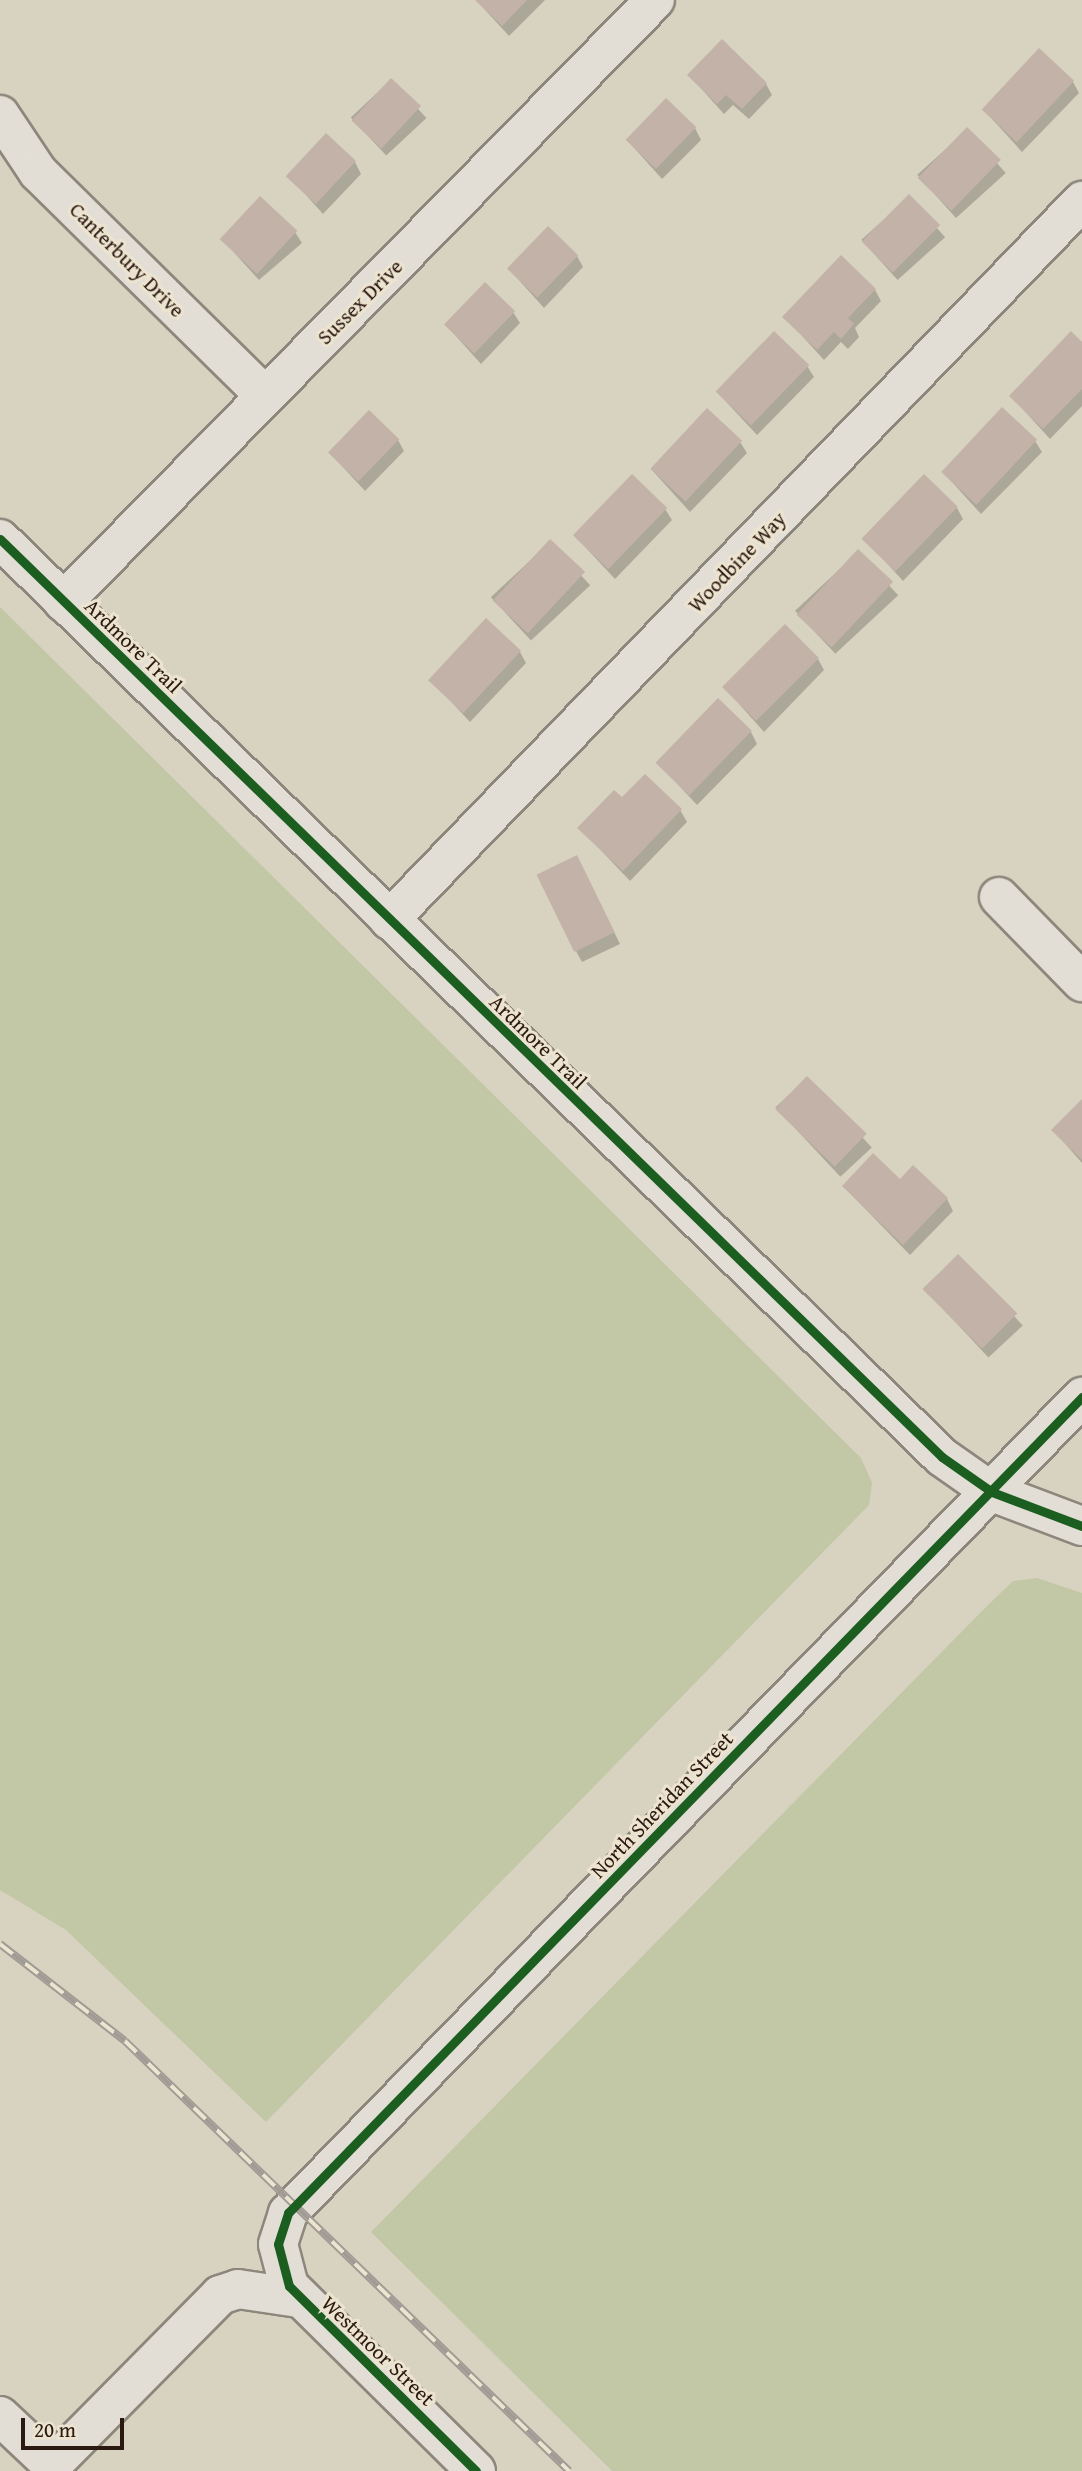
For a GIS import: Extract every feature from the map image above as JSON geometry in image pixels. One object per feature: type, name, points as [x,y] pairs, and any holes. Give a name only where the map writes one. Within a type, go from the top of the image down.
[{"type":"street","name":"Sussex Drive","points":[[63,602],[655,0]]},
{"type":"street","name":"Canterbury Drive","points":[[0,115],[38,172],[265,397]]},
{"type":"street","name":"Woodbine Way","points":[[389,920],[1082,201]]},
{"type":"street","name":"Ardmore Trail","points":[[0,539],[811,1334],[942,1457],[992,1492],[1082,1526]]},
{"type":"street","points":[[999,897],[1082,982]]},
{"type":"street","name":"North Sheridan Street","points":[[278,2244],[295,2204],[1082,1397]]},
{"type":"street","name":"Westmoor Street","points":[[278,2244],[279,2261],[299,2298],[476,2471]]},
{"type":"street","points":[[0,2416],[52,2465],[220,2295],[238,2289],[299,2298]]},
{"type":"green space","points":[[0,607],[861,1458],[872,1483],[869,1505],[266,2122],[66,1930],[0,1890]]},
{"type":"green space","points":[[1037,1578],[1082,1593],[1082,2471],[612,2471],[371,2232],[984,1609],[1013,1581]]},
{"type":"building","points":[[475,0],[527,0],[502,26]]},
{"type":"building","points":[[722,39],[767,83],[742,109],[726,95],[717,104],[687,75]]},
{"type":"building","points":[[1039,48],[1074,81],[1017,142],[982,109]]},
{"type":"building","points":[[391,78],[421,106],[381,148],[351,120]]},
{"type":"building","points":[[666,98],[696,127],[656,169],[626,140]]},
{"type":"building","points":[[967,127],[1001,160],[951,211],[918,178]]},
{"type":"building","points":[[326,133],[356,161],[316,204],[286,176]]},
{"type":"building","points":[[909,194],[940,225],[893,272],[862,241]]},
{"type":"building","points":[[260,196],[297,231],[257,274],[220,239]]},
{"type":"building","points":[[548,226],[578,255],[537,298],[507,268]]},
{"type":"building","points":[[841,255],[876,289],[848,318],[854,324],[841,339],[834,332],[817,350],[782,317]]},
{"type":"building","points":[[485,282],[515,311],[474,354],[444,324]]},
{"type":"building","points":[[774,331],[809,365],[751,425],[716,391]]},
{"type":"building","points":[[1071,331],[1082,342],[1082,389],[1043,429],[1009,396]]},
{"type":"building","points":[[1002,407],[1037,440],[976,505],[941,472]]},
{"type":"building","points":[[707,408],[742,441],[685,501],[650,469]]},
{"type":"building","points":[[369,410],[399,439],[358,482],[328,452]]},
{"type":"building","points":[[632,474],[667,508],[608,569],[573,535]]},
{"type":"building","points":[[924,474],[958,507],[895,571],[861,539]]},
{"type":"building","points":[[550,539],[585,572],[528,633],[493,600]]},
{"type":"building","points":[[858,549],[893,582],[832,648],[797,615]]},
{"type":"building","points":[[486,618],[521,651],[463,713],[428,680]]},
{"type":"building","points":[[785,624],[819,658],[756,721],[722,687]]},
{"type":"building","points":[[718,698],[752,731],[689,795],[655,763]]},
{"type":"building","points":[[645,774],[682,809],[623,871],[577,828],[614,790],[622,797]]},
{"type":"building","points":[[577,855],[615,932],[574,952],[537,875]]},
{"type":"building","points":[[807,1076],[867,1134],[835,1167],[775,1109]]},
{"type":"building","points":[[1082,1099],[1082,1160],[1051,1130]]},
{"type":"building","points":[[873,1153],[900,1179],[913,1165],[948,1198],[903,1245],[842,1186]]},
{"type":"building","points":[[958,1254],[1017,1313],[982,1349],[923,1289]]},
{"type":"railway","points":[[0,1944],[125,2041],[569,2471]]},
{"type":"cycle path","points":[[0,539],[942,1457],[992,1492],[1082,1526]]},
{"type":"cycle path","points":[[476,2471],[289,2286],[278,2244],[288,2213],[1082,1397]]}]
